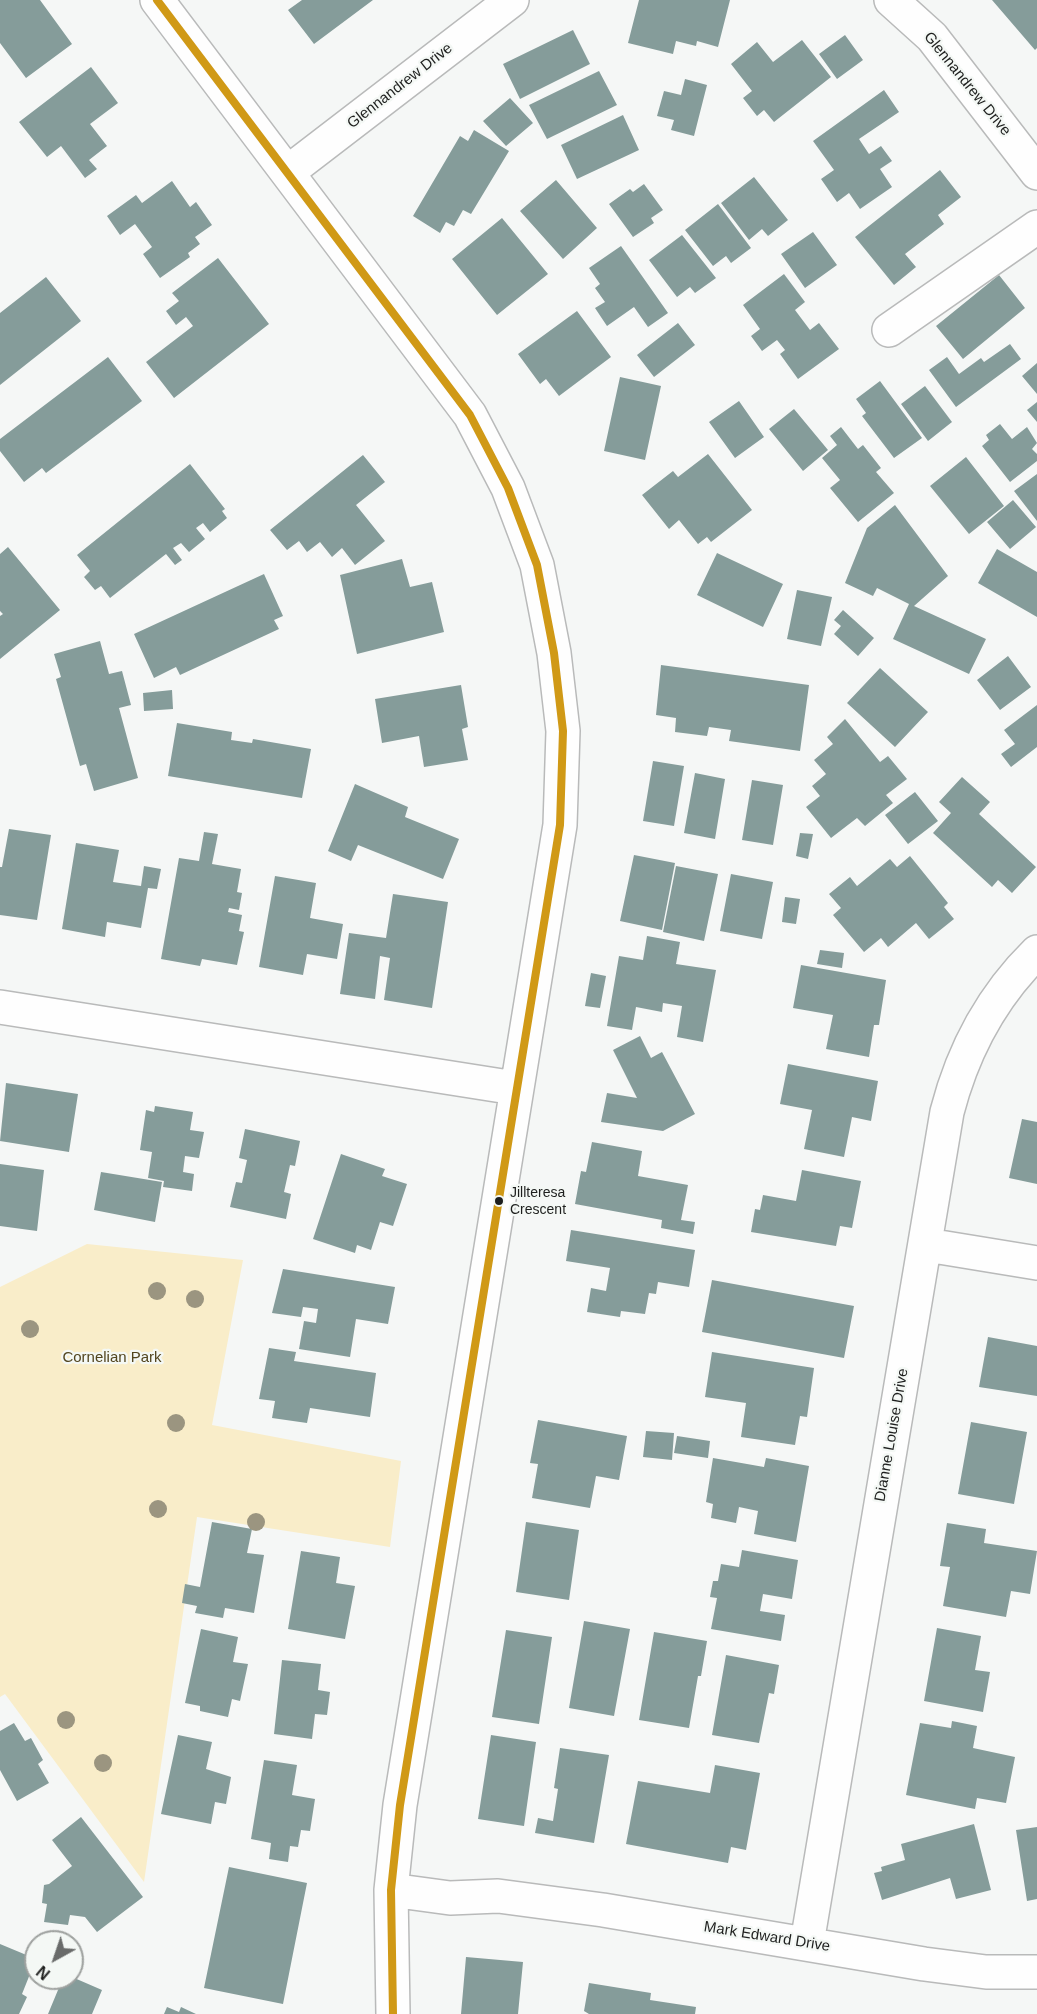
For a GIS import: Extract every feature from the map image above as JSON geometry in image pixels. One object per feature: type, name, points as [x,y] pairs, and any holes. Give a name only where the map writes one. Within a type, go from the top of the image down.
[{"type":"street","points":[[157,0],[470,416],[508,488],[537,565],[554,653],[563,730],[560,825],[515,1088],[402,1793],[392,1880],[393,2014]]},
{"type":"street","name":"Glennandrew Drive","points":[[288,172],[512,0]]},
{"type":"street","name":"Glennandrew Drive","points":[[891,0],[932,37],[1037,173]]},
{"type":"street","points":[[889,330],[1037,227]]},
{"type":"street","name":"Dianne Louise Drive","points":[[807,1943],[914,1301],[927,1245],[947,1112],[957,1073],[988,1011],[1037,952]]},
{"type":"street","points":[[0,1007],[515,1088]]},
{"type":"street","points":[[927,1245],[1037,1263]]},
{"type":"street","name":"Mark Edward Drive","points":[[392,1880],[450,1898],[498,1896],[986,1972],[1037,1972]]},
{"type":"green space","name":"Cornelian Park","points":[[87,1244],[243,1260],[212,1425],[401,1461],[390,1547],[197,1517],[144,1882],[5,1694],[0,1697],[0,1287]]},
{"type":"building","points":[[0,0],[40,0],[72,44],[26,78],[0,43]]},
{"type":"building","points":[[302,0],[373,0],[314,44],[288,10]]},
{"type":"building","points":[[639,0],[730,0],[718,47],[697,41],[696,46],[676,41],[673,54],[628,43]]},
{"type":"building","points":[[992,0],[1037,0],[1037,48],[1035,50]]},
{"type":"building","points":[[573,30],[590,64],[520,99],[503,64]]},
{"type":"building","points":[[845,35],[863,60],[837,79],[819,54]]},
{"type":"building","points":[[802,40],[831,77],[774,122],[764,110],[757,116],[743,98],[752,91],[731,64],[757,42],[773,62]]},
{"type":"building","points":[[91,67],[118,103],[90,124],[107,146],[89,160],[97,169],[85,178],[61,146],[47,157],[19,122]]},
{"type":"building","points":[[599,71],[617,105],[547,139],[529,105]]},
{"type":"building","points":[[685,79],[707,85],[694,136],[671,130],[674,120],[657,116],[664,91],[681,95]]},
{"type":"building","points":[[884,90],[899,112],[859,139],[869,154],[881,146],[892,161],[880,169],[892,187],[860,209],[849,193],[837,202],[821,179],[834,170],[813,141]]},
{"type":"building","points":[[510,98],[533,123],[506,146],[483,121]]},
{"type":"building","points":[[623,115],[639,150],[577,179],[561,145]]},
{"type":"building","points":[[474,130],[509,151],[471,214],[463,210],[454,226],[446,222],[440,233],[413,216],[460,136],[468,141]]},
{"type":"building","points":[[940,170],[961,197],[938,215],[944,224],[905,254],[916,267],[894,285],[855,237]]},
{"type":"building","points":[[754,177],[788,220],[768,236],[762,229],[749,240],[721,203]]},
{"type":"building","points":[[556,180],[597,228],[563,259],[520,211]]},
{"type":"building","points":[[172,181],[190,207],[196,202],[212,225],[195,237],[200,244],[188,253],[190,257],[160,278],[143,254],[152,247],[135,224],[120,235],[107,216],[136,195],[142,203]]},
{"type":"building","points":[[644,184],[663,210],[651,218],[654,223],[633,237],[609,204],[630,189],[633,192]]},
{"type":"building","points":[[718,204],[751,248],[731,263],[726,256],[713,266],[685,230]]},
{"type":"building","points":[[502,218],[548,274],[497,315],[452,259]]},
{"type":"building","points":[[813,232],[837,265],[805,288],[781,254]]},
{"type":"building","points":[[682,235],[716,278],[695,293],[690,287],[677,297],[649,260]]},
{"type":"building","points":[[621,246],[668,313],[648,327],[634,307],[607,326],[595,308],[605,302],[595,288],[600,284],[589,268]]},
{"type":"building","points":[[218,258],[269,324],[174,398],[146,362],[193,326],[186,317],[176,325],[166,311],[179,301],[172,293]]},
{"type":"building","points":[[784,274],[805,302],[795,310],[810,330],[819,323],[839,349],[798,379],[780,354],[785,350],[777,340],[762,351],[751,336],[760,329],[743,305]]},
{"type":"building","points":[[999,275],[1025,308],[963,359],[936,326]]},
{"type":"building","points":[[46,277],[81,321],[0,385],[0,313]]},
{"type":"building","points":[[577,311],[611,357],[559,396],[546,379],[540,384],[518,354]]},
{"type":"building","points":[[678,323],[695,345],[654,377],[637,355]]},
{"type":"building","points":[[1010,344],[1021,359],[956,407],[929,370],[947,357],[959,374],[981,358],[984,362]]},
{"type":"building","points":[[108,357],[142,401],[46,473],[42,468],[24,482],[0,451],[0,439]]},
{"type":"building","points":[[1037,363],[1037,394],[1022,376]]},
{"type":"building","points":[[620,377],[661,386],[645,460],[604,451]]},
{"type":"building","points":[[880,381],[922,438],[894,458],[862,416],[866,413],[856,399]]},
{"type":"building","points":[[925,386],[952,422],[928,441],[901,404]]},
{"type":"building","points":[[739,401],[764,437],[735,458],[709,422]]},
{"type":"building","points":[[1037,402],[1037,422],[1027,410]]},
{"type":"building","points":[[794,409],[828,450],[803,471],[769,429]]},
{"type":"building","points":[[1000,424],[1012,439],[1027,427],[1037,443],[1032,449],[1037,454],[1037,461],[1010,482],[982,446],[989,440],[986,435]]},
{"type":"building","points":[[841,427],[858,449],[863,445],[881,468],[876,472],[894,493],[858,522],[830,488],[840,480],[822,458],[837,445],[830,436]]},
{"type":"building","points":[[708,454],[752,510],[711,542],[707,537],[698,544],[679,520],[669,529],[642,495],[673,471],[678,477]]},
{"type":"building","points":[[363,455],[385,482],[356,505],[385,541],[355,565],[342,548],[332,557],[320,542],[307,552],[299,541],[287,550],[270,530]]},
{"type":"building","points":[[966,457],[1004,506],[969,534],[930,486]]},
{"type":"building","points":[[190,464],[225,509],[222,511],[227,518],[210,532],[203,523],[196,528],[205,539],[189,552],[181,543],[173,548],[182,560],[175,565],[166,554],[110,598],[101,586],[95,590],[84,577],[90,571],[77,555]]},
{"type":"building","points":[[1037,474],[1037,521],[1014,491]]},
{"type":"building","points":[[1013,500],[1036,527],[1010,549],[987,522]]},
{"type":"building","points":[[895,505],[948,576],[914,606],[986,639],[969,674],[893,639],[909,604],[877,588],[873,596],[845,583],[867,528]]},
{"type":"building","points":[[8,547],[60,610],[0,659],[0,616],[3,614],[0,611],[0,554]]},
{"type":"building","points":[[997,549],[1037,572],[1037,617],[978,583]]},
{"type":"building","points":[[717,553],[783,584],[763,627],[697,595]]},
{"type":"building","points":[[402,559],[410,587],[432,582],[444,632],[357,654],[340,575]]},
{"type":"building","points":[[264,574],[283,616],[274,620],[279,629],[180,675],[176,667],[154,678],[134,634]]},
{"type":"building","points":[[797,590],[832,597],[821,646],[787,639]]},
{"type":"building","points":[[843,610],[874,638],[858,656],[834,634],[841,626],[834,620]]},
{"type":"building","points":[[100,641],[109,674],[122,671],[131,705],[119,708],[138,778],[94,791],[86,764],[80,766],[56,679],[61,677],[54,654]]},
{"type":"building","points":[[1008,656],[1031,687],[1000,710],[977,680]]},
{"type":"building","points":[[661,665],[809,685],[800,751],[729,741],[731,730],[709,727],[707,736],[675,732],[676,718],[656,715]]},
{"type":"building","points":[[880,668],[928,712],[895,747],[847,703]]},
{"type":"building","points":[[461,685],[468,727],[462,729],[468,760],[424,767],[419,736],[382,743],[375,699]]},
{"type":"building","points":[[172,690],[173,709],[144,711],[143,693]]},
{"type":"building","points":[[1037,705],[1037,747],[1011,767],[1001,754],[1015,744],[1004,730]]},
{"type":"building","points":[[845,719],[880,762],[888,756],[907,779],[886,795],[893,803],[865,826],[857,818],[831,838],[806,807],[820,796],[812,786],[826,774],[814,760],[833,744],[827,737]]},
{"type":"building","points":[[177,723],[232,732],[231,740],[252,743],[253,739],[311,749],[302,798],[168,776]]},
{"type":"building","points":[[653,761],[684,766],[674,826],[643,821]]},
{"type":"building","points":[[695,773],[725,779],[715,839],[684,833]]},
{"type":"building","points":[[962,777],[990,802],[979,814],[1036,867],[1012,893],[998,880],[992,887],[933,833],[951,813],[939,802]]},
{"type":"building","points":[[752,780],[783,785],[773,845],[742,840]]},
{"type":"building","points":[[355,784],[408,807],[405,817],[459,839],[443,879],[358,845],[351,861],[328,851]]},
{"type":"building","points":[[915,792],[938,821],[908,844],[885,815]]},
{"type":"building","points":[[9,829],[51,835],[37,920],[0,915],[0,867],[2,867]]},
{"type":"building","points":[[204,832],[218,834],[212,864],[241,869],[237,892],[242,893],[239,910],[229,908],[228,912],[242,915],[239,931],[244,932],[237,965],[202,959],[200,966],[161,959],[179,858],[199,861]]},
{"type":"building","points":[[800,833],[813,834],[808,859],[796,856]]},
{"type":"building","points":[[76,843],[119,850],[113,882],[141,886],[144,866],[161,869],[157,889],[148,888],[141,928],[107,922],[105,937],[62,929]]},
{"type":"building","points":[[634,855],[675,863],[662,930],[620,921]]},
{"type":"building","points":[[910,856],[948,903],[944,907],[954,919],[929,939],[916,923],[888,947],[881,938],[864,952],[833,915],[841,908],[829,894],[850,877],[857,886],[890,859],[897,867]]},
{"type":"building","points":[[676,866],[718,874],[704,941],[663,932]]},
{"type":"building","points":[[731,874],[773,882],[762,939],[720,931]]},
{"type":"building","points":[[275,876],[316,883],[310,918],[343,924],[337,959],[307,954],[303,975],[259,967]]},
{"type":"building","points":[[393,894],[448,902],[432,1008],[384,1000],[390,958],[380,956],[375,999],[340,994],[349,933],[386,938]]},
{"type":"building","points":[[785,897],[800,899],[796,924],[782,922]]},
{"type":"building","points":[[647,936],[680,942],[676,964],[716,970],[703,1042],[677,1037],[682,1006],[663,1003],[662,1012],[636,1007],[632,1030],[607,1026],[619,956],[643,960]]},
{"type":"building","points":[[820,950],[844,953],[842,968],[817,964]]},
{"type":"building","points":[[801,965],[886,980],[879,1025],[874,1025],[869,1057],[826,1049],[833,1015],[793,1008]]},
{"type":"building","points":[[591,973],[606,976],[600,1008],[585,1006]]},
{"type":"building","points":[[640,1036],[651,1058],[662,1052],[695,1114],[663,1131],[601,1122],[607,1093],[637,1098],[613,1050]]},
{"type":"building","points":[[788,1064],[878,1081],[871,1121],[852,1117],[844,1157],[804,1149],[812,1110],[780,1104]]},
{"type":"building","points":[[6,1083],[78,1094],[69,1152],[0,1141]]},
{"type":"building","points":[[155,1106],[193,1112],[190,1130],[204,1132],[199,1158],[185,1156],[183,1172],[194,1174],[192,1191],[163,1187],[164,1181],[148,1178],[152,1152],[140,1150],[146,1110],[154,1112]]},
{"type":"building","points":[[1022,1119],[1037,1122],[1037,1184],[1009,1178]]},
{"type":"building","points":[[245,1129],[300,1141],[295,1166],[290,1165],[284,1192],[291,1194],[286,1219],[230,1207],[236,1182],[242,1183],[247,1160],[239,1158]]},
{"type":"building","points":[[592,1142],[642,1151],[638,1176],[688,1185],[681,1220],[695,1222],[693,1234],[661,1228],[662,1220],[575,1204],[581,1171],[586,1172]]},
{"type":"building","points":[[341,1154],[385,1169],[382,1176],[407,1184],[393,1226],[380,1222],[371,1250],[357,1245],[355,1253],[313,1239]]},
{"type":"building","points":[[0,1164],[44,1170],[37,1231],[0,1226]]},
{"type":"building","points":[[802,1170],[861,1181],[852,1228],[840,1226],[836,1246],[751,1232],[755,1209],[760,1210],[763,1195],[796,1201]]},
{"type":"building","points":[[101,1172],[162,1182],[155,1222],[94,1210]]},
{"type":"building","points":[[571,1230],[695,1250],[689,1287],[658,1282],[656,1294],[649,1293],[645,1314],[621,1311],[620,1317],[587,1312],[591,1288],[606,1291],[610,1268],[566,1261]]},
{"type":"building","points":[[283,1269],[395,1287],[388,1324],[356,1319],[350,1357],[299,1349],[304,1321],[316,1323],[318,1309],[303,1307],[301,1317],[272,1313]]},
{"type":"building","points":[[712,1280],[854,1306],[844,1358],[702,1332]]},
{"type":"building","points":[[988,1337],[1037,1346],[1037,1396],[979,1387]]},
{"type":"building","points":[[269,1348],[296,1352],[294,1361],[376,1373],[370,1417],[310,1408],[307,1423],[272,1418],[275,1401],[259,1399]]},
{"type":"building","points":[[712,1352],[814,1368],[807,1417],[800,1416],[795,1445],[741,1437],[746,1403],[705,1397]]},
{"type":"building","points":[[538,1420],[627,1436],[619,1480],[596,1476],[590,1508],[532,1498],[538,1464],[530,1463]]},
{"type":"building","points":[[971,1422],[1027,1432],[1014,1504],[958,1494]]},
{"type":"building","points":[[646,1431],[674,1433],[672,1460],[643,1457]]},
{"type":"building","points":[[677,1436],[710,1441],[708,1458],[674,1453]]},
{"type":"building","points":[[713,1458],[764,1467],[766,1458],[809,1466],[796,1542],[754,1534],[758,1511],[739,1507],[736,1523],[711,1518],[713,1504],[706,1502]]},
{"type":"building","points":[[212,1522],[252,1529],[247,1553],[264,1555],[254,1613],[225,1608],[223,1618],[195,1613],[197,1606],[182,1603],[185,1584],[200,1587]]},
{"type":"building","points":[[526,1522],[579,1530],[569,1600],[516,1592]]},
{"type":"building","points":[[947,1523],[986,1529],[984,1543],[1037,1551],[1030,1594],[1011,1591],[1006,1617],[943,1606],[950,1567],[940,1566]]},
{"type":"building","points":[[742,1550],[798,1560],[792,1599],[763,1594],[760,1611],[785,1615],[781,1641],[711,1629],[717,1598],[710,1597],[713,1581],[718,1581],[721,1564],[739,1567]]},
{"type":"building","points":[[301,1551],[340,1557],[336,1583],[355,1586],[345,1639],[288,1629]]},
{"type":"building","points":[[584,1621],[630,1629],[614,1716],[569,1708]]},
{"type":"building","points":[[937,1628],[981,1636],[975,1670],[990,1672],[983,1712],[924,1701]]},
{"type":"building","points":[[201,1629],[238,1637],[233,1662],[248,1664],[240,1701],[232,1699],[228,1717],[200,1711],[200,1706],[185,1703]]},
{"type":"building","points":[[506,1630],[552,1637],[539,1724],[492,1717]]},
{"type":"building","points":[[654,1632],[707,1641],[689,1728],[639,1720]]},
{"type":"building","points":[[726,1655],[779,1665],[774,1694],[769,1693],[759,1743],[712,1735]]},
{"type":"building","points":[[282,1660],[321,1664],[318,1690],[330,1692],[327,1715],[315,1714],[312,1739],[274,1734]]},
{"type":"building","points":[[952,1721],[977,1726],[973,1748],[1015,1757],[1006,1803],[977,1798],[975,1809],[906,1795],[920,1723],[951,1728]]},
{"type":"building","points":[[14,1723],[25,1741],[31,1738],[43,1760],[38,1764],[49,1783],[17,1801],[0,1770],[0,1731]]},
{"type":"building","points":[[178,1735],[212,1742],[206,1769],[231,1777],[226,1804],[215,1802],[211,1824],[161,1814]]},
{"type":"building","points":[[491,1735],[536,1742],[524,1826],[478,1819]]},
{"type":"building","points":[[560,1748],[609,1755],[594,1843],[535,1833],[538,1818],[553,1821],[558,1789],[554,1788]]},
{"type":"building","points":[[264,1760],[297,1765],[292,1795],[315,1799],[310,1831],[301,1830],[298,1847],[290,1846],[288,1862],[269,1859],[271,1843],[251,1839]]},
{"type":"building","points":[[715,1765],[760,1773],[746,1850],[731,1847],[728,1863],[626,1844],[638,1781],[710,1793]]},
{"type":"building","points":[[81,1817],[143,1897],[97,1932],[85,1917],[70,1915],[68,1925],[44,1922],[47,1904],[42,1903],[44,1885],[49,1884],[72,1866],[52,1840]]},
{"type":"building","points":[[974,1824],[991,1890],[956,1899],[950,1878],[882,1900],[874,1873],[882,1871],[881,1867],[905,1860],[901,1844]]},
{"type":"building","points":[[1037,1827],[1037,1899],[1027,1901],[1016,1830]]},
{"type":"building","points":[[229,1867],[307,1883],[283,2004],[204,1988]]},
{"type":"building","points":[[0,1944],[24,1954],[22,1994],[27,1997],[19,2014],[0,2014]]},
{"type":"building","points":[[466,1957],[523,1962],[518,2014],[461,2014]]},
{"type":"building","points":[[84,1982],[102,1990],[92,2014],[48,2014],[58,1990],[84,1990]]},
{"type":"building","points":[[589,1983],[651,1993],[650,2000],[696,2007],[695,2014],[589,2014],[584,2011]]},
{"type":"building","points":[[167,2007],[179,2012],[181,2007],[196,2014],[164,2014]]},
{"type":"transit line","points":[[157,0],[470,415],[508,488],[537,565],[554,653],[563,731],[560,825],[400,1805],[391,1890],[393,2014]]},
{"type":"place","name":"Jillteresa Crescent","points":[[499,1201]]}]
